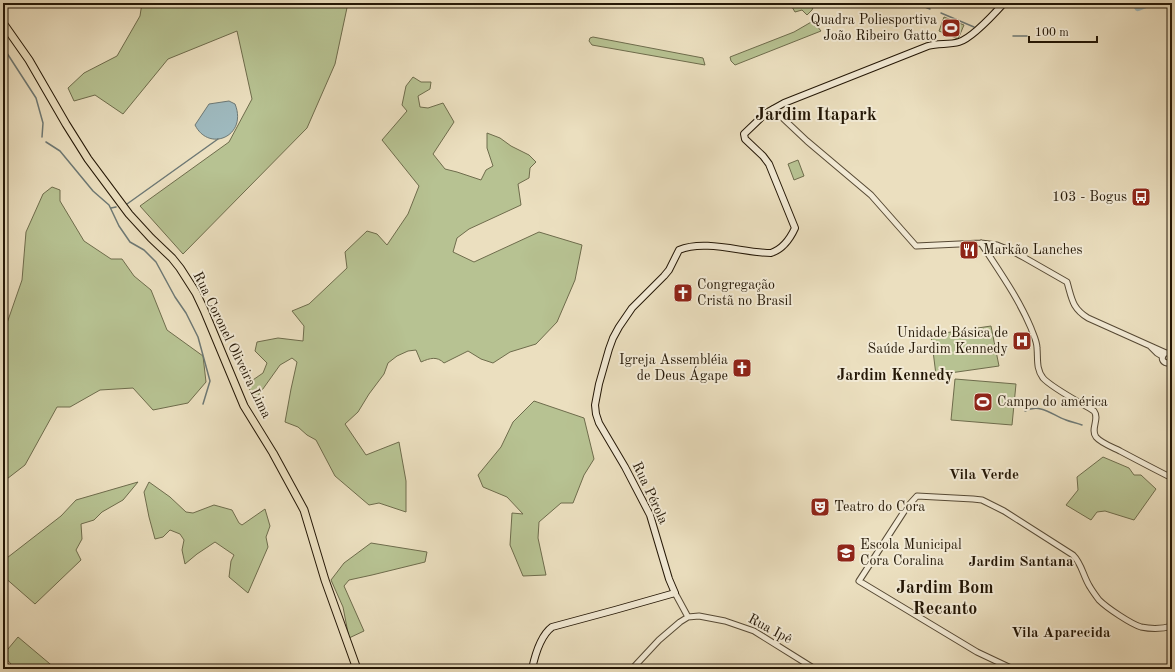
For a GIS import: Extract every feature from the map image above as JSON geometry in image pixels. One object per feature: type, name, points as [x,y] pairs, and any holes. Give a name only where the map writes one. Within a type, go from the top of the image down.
[{"type":"main road","points":[[772,109],[799,96],[910,52],[935,44],[964,40],[1004,3]]},
{"type":"main road","name":"Rua Coronel Oliveira Lima","points":[[3,23],[31,64],[88,159],[135,222],[176,263],[196,293],[244,406],[273,453],[304,510],[325,580],[357,669]]},
{"type":"main road","points":[[943,50],[944,46],[948,43]]},
{"type":"main road","name":"Rua Pérola","points":[[675,593],[667,572],[650,515],[596,414],[595,405],[599,384],[609,349],[619,327],[632,308],[669,270],[680,250],[693,246],[708,246],[771,253],[782,247],[788,240],[795,228],[769,164],[763,156],[745,139],[744,136],[746,132],[772,109]]},
{"type":"main road","points":[[532,669],[546,632],[552,627],[675,593]]},
{"type":"street","points":[[772,109],[807,141],[871,195],[916,246],[981,243],[997,245],[1012,251],[1067,282],[1074,305],[1088,318],[1151,347],[1157,353],[1164,355],[1169,352],[1172,355]]},
{"type":"street","points":[[981,243],[1023,308],[1037,344],[1037,363],[1040,374],[1048,382],[1097,414],[1094,430],[1096,437],[1110,446],[1172,478]]},
{"type":"street","points":[[1164,355],[1162,359],[1165,363],[1171,362]]},
{"type":"street","points":[[1013,669],[977,652],[859,581],[907,507],[918,496],[973,499],[991,504],[1073,555],[1080,564],[1095,595],[1100,601],[1111,609],[1140,626],[1152,629],[1172,626]]},
{"type":"street","name":"Rua Pérola","points":[[675,593],[688,617]]},
{"type":"street","points":[[632,669],[659,640],[688,617]]},
{"type":"street","name":"Rua Ipê","points":[[688,617],[709,617],[754,631],[815,669]]},
{"type":"green space","points":[[142,3],[348,3],[335,64],[307,128],[183,254],[140,206],[229,142],[252,99],[237,31],[168,59],[123,114],[95,95],[74,101],[68,88],[84,73],[117,56],[140,16]]},
{"type":"green space","points":[[792,3],[815,3],[812,10],[807,15],[802,10],[795,12],[792,7]]},
{"type":"green space","name":"Quadra Poliesportiva João Ribeiro Gatto","points":[[944,17],[964,25],[958,39],[939,31]]},
{"type":"green space","points":[[813,21],[821,31],[735,65],[731,61],[730,57],[794,32]]},
{"type":"green space","points":[[593,37],[703,58],[705,65],[592,45],[589,41],[590,38]]},
{"type":"green space","points":[[413,77],[421,82],[431,82],[430,89],[418,96],[420,107],[428,108],[443,103],[454,122],[433,154],[445,169],[481,180],[486,170],[493,166],[487,148],[487,133],[500,138],[511,146],[529,155],[536,162],[530,168],[529,178],[518,184],[521,205],[469,229],[457,238],[453,252],[474,262],[539,232],[582,245],[575,280],[557,322],[536,344],[510,352],[493,363],[481,359],[468,351],[444,363],[439,359],[433,358],[421,362],[416,350],[408,351],[397,356],[388,363],[384,374],[358,412],[345,424],[366,455],[399,442],[406,481],[406,512],[379,503],[369,505],[335,476],[316,440],[307,435],[298,427],[285,422],[297,362],[292,358],[280,365],[255,400],[247,384],[263,373],[267,363],[255,351],[257,342],[278,338],[303,341],[304,326],[292,311],[309,304],[347,268],[345,252],[367,231],[377,234],[387,245],[408,214],[419,186],[382,140],[407,111],[402,105],[406,86]]},
{"type":"green space","points":[[798,160],[804,176],[794,180],[788,164]]},
{"type":"green space","points":[[52,187],[60,190],[60,201],[84,241],[111,259],[122,259],[134,276],[151,290],[167,330],[203,356],[206,382],[188,403],[153,410],[133,388],[100,390],[70,407],[57,407],[25,465],[3,482],[3,360],[7,349],[6,326],[22,280],[26,232],[43,194]]},
{"type":"green space","points":[[991,326],[999,366],[936,375],[931,335]]},
{"type":"green space","name":"Campo do américa","points":[[955,379],[1016,384],[1012,425],[951,420]]},
{"type":"green space","points":[[534,401],[584,418],[594,459],[584,475],[573,503],[561,503],[539,522],[538,538],[546,575],[523,576],[510,545],[512,513],[523,514],[507,497],[483,487],[478,475],[501,447],[513,422]]},
{"type":"green space","points":[[1103,457],[1129,468],[1134,475],[1141,475],[1156,489],[1134,520],[1105,511],[1097,512],[1091,520],[1066,505],[1078,490],[1077,477]]},
{"type":"green space","points":[[138,482],[123,500],[102,512],[94,520],[81,524],[82,539],[76,550],[81,560],[35,604],[3,576],[3,561],[61,516],[76,500]]},
{"type":"green space","points":[[149,482],[170,497],[186,512],[193,513],[214,505],[232,510],[239,523],[242,525],[265,509],[270,526],[266,537],[268,547],[248,593],[229,577],[231,561],[234,555],[215,542],[185,564],[182,550],[184,540],[180,534],[170,530],[163,537],[155,539],[144,492]]},
{"type":"green space","points":[[371,543],[427,552],[425,562],[349,580],[344,586],[364,631],[349,638],[343,607],[331,580],[344,563]]},
{"type":"green space","points":[[18,637],[56,669],[9,669],[11,664],[3,655]]},
{"type":"water","points":[[229,101],[235,104],[238,115],[236,125],[232,132],[225,137],[217,139],[209,138],[201,133],[195,125],[209,104]]},
{"type":"waterway","points":[[915,3],[930,9]]},
{"type":"waterway","points":[[1138,7],[1148,3]]},
{"type":"waterway","points":[[941,13],[974,27]]},
{"type":"waterway","points":[[1013,36],[1027,36]]},
{"type":"waterway","points":[[3,47],[36,98],[43,123],[42,137]]},
{"type":"waterway","points":[[127,204],[218,139]]},
{"type":"waterway","points":[[46,142],[60,151],[93,191],[109,205],[119,226],[130,242],[144,250],[156,262],[175,297],[186,313],[198,337],[210,381],[203,404]]},
{"type":"waterway","points":[[111,208],[116,207]]},
{"type":"waterway","points":[[1025,411],[1036,408],[1041,409],[1082,425]]},
{"type":"place","name":"Quadra Poliesportiva João Ribeiro Gatto","points":[[951,28]]},
{"type":"place","name":"103 - Bogus","points":[[1141,197]]},
{"type":"place","name":"Markão Lanches","points":[[969,250]]},
{"type":"place","name":"Congregação Cristã no Brasil","points":[[683,293]]},
{"type":"place","name":"Unidade Básica de Saúde Jardim Kennedy","points":[[1022,341]]},
{"type":"place","name":"Igreja Assembléia de Deus Ágape","points":[[742,368]]},
{"type":"place","name":"Campo do américa","points":[[983,402]]},
{"type":"place","name":"Teatro do Cora","points":[[820,507]]},
{"type":"place","name":"Escola Municipal Cora Coralina","points":[[846,553]]},
{"type":"district","name":"Jardim Itapark","points":[[816,115]]},
{"type":"district","name":"Jardim Kennedy","points":[[895,376]]},
{"type":"district","name":"Vila Verde","points":[[984,475]]},
{"type":"district","name":"Jardim Santana","points":[[1021,562]]},
{"type":"district","name":"Jardim Bom Recanto","points":[[945,598]]},
{"type":"district","name":"Vila Aparecida","points":[[1061,633]]}]
